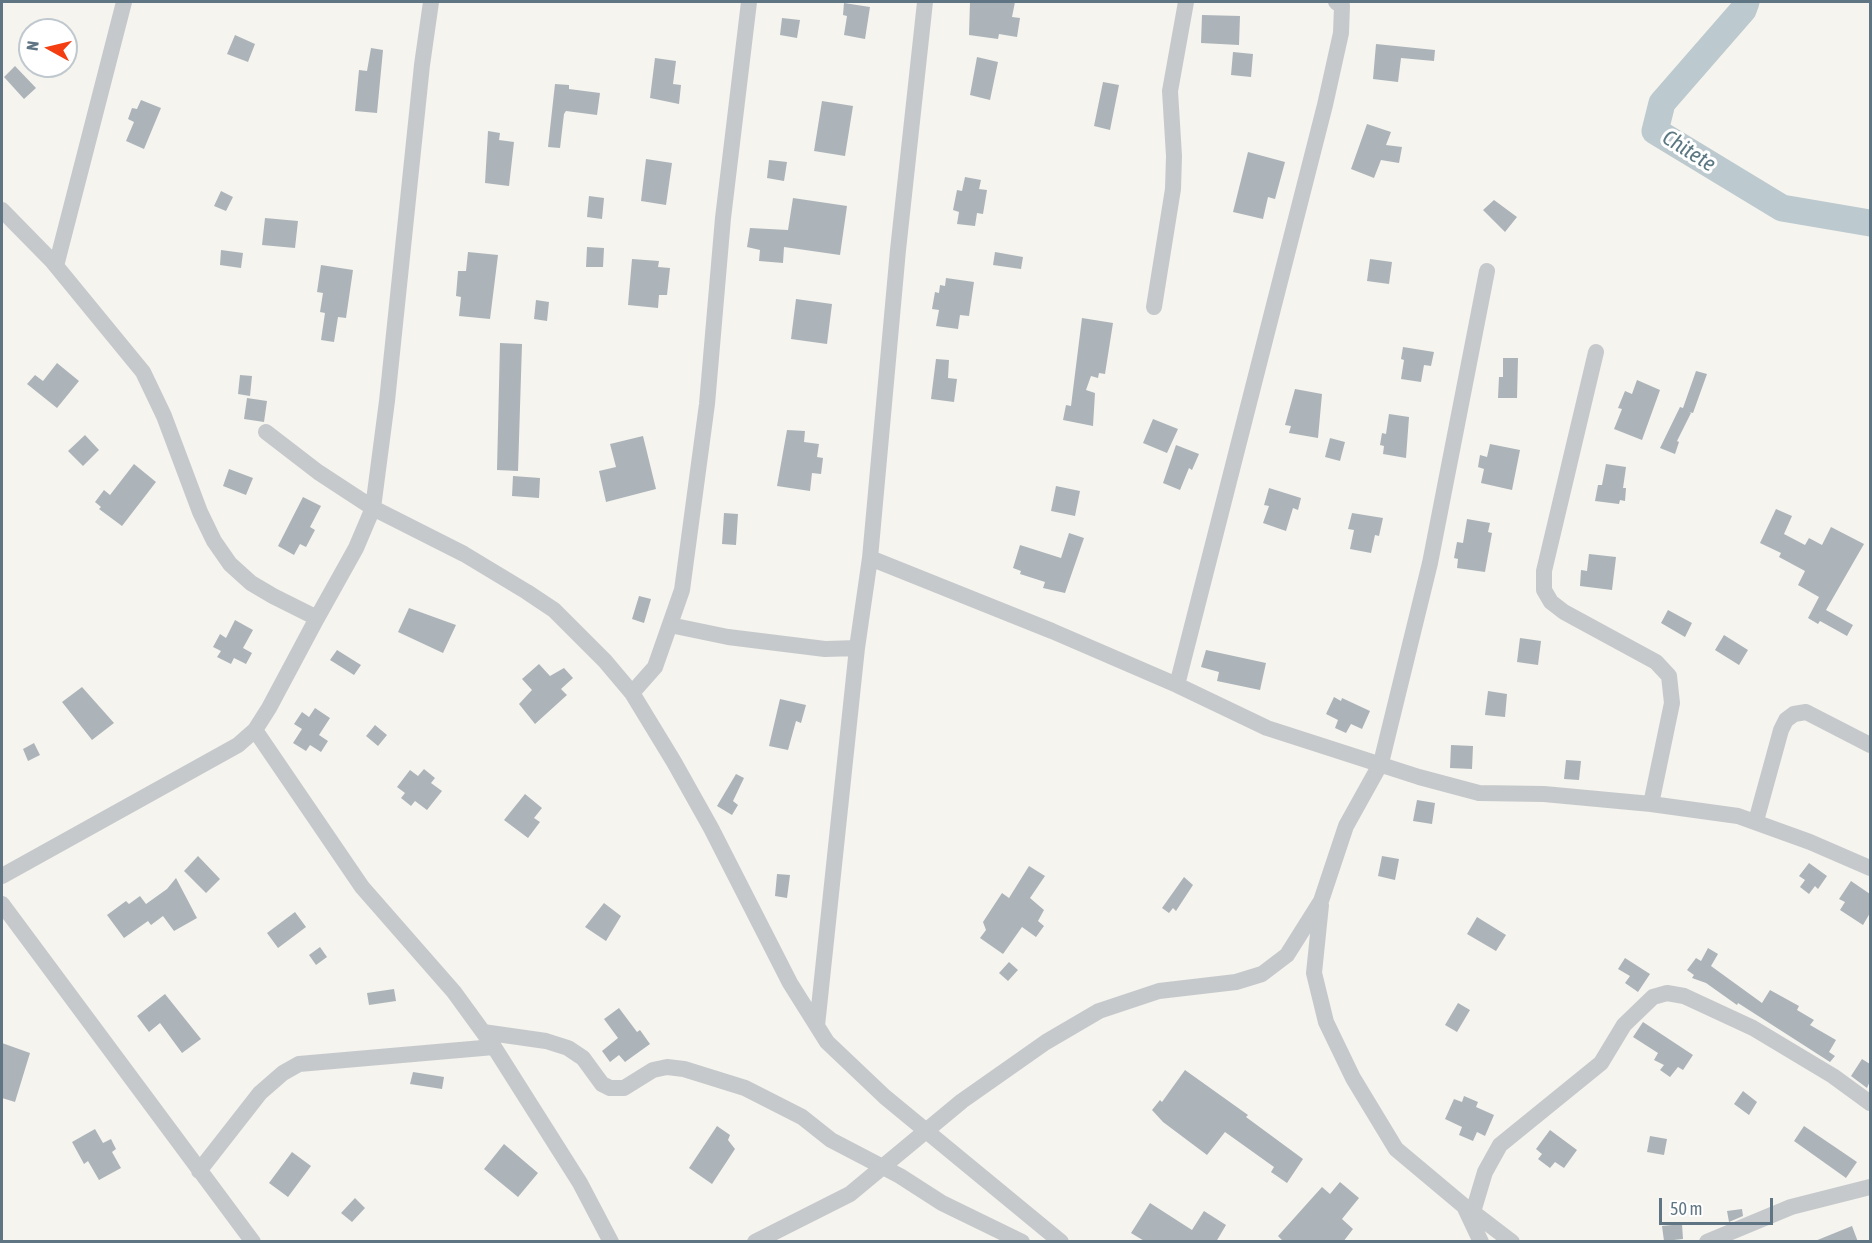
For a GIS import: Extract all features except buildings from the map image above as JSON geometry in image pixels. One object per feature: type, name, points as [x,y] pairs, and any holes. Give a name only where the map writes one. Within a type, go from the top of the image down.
[{"type":"street","points":[[57,266],[72,198],[124,2]]},
{"type":"street","points":[[2,876],[238,745],[255,730],[356,548],[373,508],[431,2]]},
{"type":"street","points":[[632,693],[655,667],[682,590],[708,404],[723,218],[749,2]]},
{"type":"street","points":[[817,1026],[856,648],[870,558],[898,250],[925,2]]},
{"type":"street","points":[[1154,307],[1173,189],[1174,156],[1170,91],[1186,2]]},
{"type":"street","points":[[1177,685],[1209,550],[1263,352],[1325,105],[1341,33],[1342,6],[1336,2]]},
{"type":"street","points":[[2,210],[57,266],[143,372],[164,416],[200,512],[214,541],[230,564],[266,592],[317,618]]},
{"type":"street","points":[[1487,271],[1430,563],[1381,764],[1346,826],[1321,901],[1314,973],[1326,1022],[1353,1078],[1396,1149],[1512,1242]]},
{"type":"street","points":[[1596,352],[1544,571],[1544,590],[1551,602],[1563,612],[1656,662],[1669,676],[1672,703],[1651,804]]},
{"type":"street","points":[[266,432],[318,472],[373,508],[465,554],[554,610],[605,661],[632,693],[706,819],[790,983],[836,1053],[1061,1242]]},
{"type":"street","points":[[870,558],[1052,631],[1177,685],[1267,728],[1381,764],[1479,793],[1544,794],[1651,804],[1738,816],[1756,821],[1870,868]]},
{"type":"street","points":[[670,625],[728,637],[825,650],[856,648]]},
{"type":"street","points":[[1756,821],[1780,730],[1786,720],[1794,714],[1806,712],[1870,745]]},
{"type":"street","points":[[255,730],[362,887],[454,992],[494,1047],[580,1183],[611,1242]]},
{"type":"street","points":[[755,1242],[850,1194],[962,1101],[1046,1042],[1099,1011],[1159,991],[1236,982],[1262,974],[1287,955],[1321,901]]},
{"type":"street","points":[[2,904],[253,1242]]},
{"type":"street","points":[[1481,1242],[1468,1209],[1500,1145],[1601,1063],[1624,1025],[1653,997],[1667,993],[1684,996],[1753,1028],[1833,1076],[1870,1103]]},
{"type":"street","points":[[483,1032],[546,1041],[568,1048],[583,1058],[602,1084],[610,1088],[624,1088],[652,1070],[667,1067],[684,1069],[745,1088],[802,1117],[831,1140],[884,1168],[942,1203],[1022,1242]]},
{"type":"street","points":[[200,1171],[260,1092],[292,1068],[315,1061],[494,1047]]},
{"type":"street","points":[[1707,1242],[1791,1207],[1870,1187]]},
{"type":"waterway","name":"Chitete","points":[[1746,2],[1743,10],[1662,103],[1655,131],[1782,208],[1870,223]]}]
